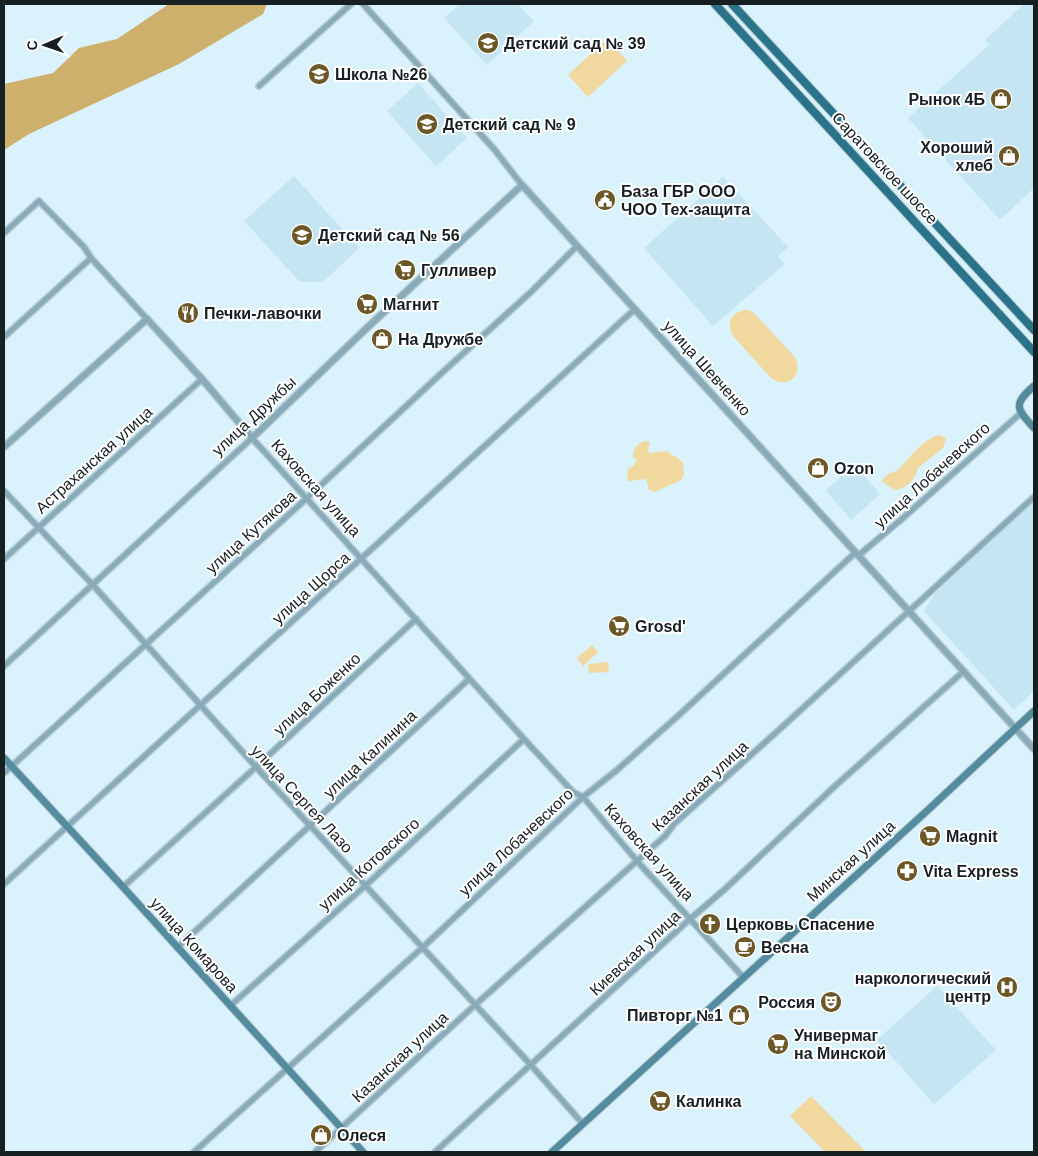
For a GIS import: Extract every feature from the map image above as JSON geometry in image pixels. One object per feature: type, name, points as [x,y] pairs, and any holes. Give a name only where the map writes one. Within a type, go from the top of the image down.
[{"type":"main road","name":"Саратовское шоссе","points":[[715,4],[1034,352]]},
{"type":"main road","name":"Саратовское шоссе","points":[[732,4],[1034,330]]},
{"type":"main road","points":[[1034,386],[1020,400],[1019,407],[1021,413],[1034,428]]},
{"type":"main road","name":"Минская улица","points":[[552,1152],[1034,711]]},
{"type":"main road","name":"улица Комарова","points":[[4,758],[363,1152]]},
{"type":"street","points":[[259,86],[351,4]]},
{"type":"street","name":"улица Шевченко","points":[[363,4],[494,149],[522,185],[1034,749]]},
{"type":"street","name":"улица Дружбы","points":[[4,666],[252,438],[370,325],[522,185]]},
{"type":"street","name":"Каховская улица","points":[[4,233],[39,201],[84,247],[91,258],[202,379],[252,438],[524,740],[573,792],[583,797],[637,861],[743,977]]},
{"type":"street","name":"улица Кутякова","points":[[4,773],[307,498],[532,291],[577,246]]},
{"type":"street","points":[[4,337],[91,258]]},
{"type":"street","name":"улица Щорса","points":[[4,884],[635,309]]},
{"type":"street","points":[[4,447],[147,319]]},
{"type":"street","name":"Астраханская улица","points":[[4,559],[202,379]]},
{"type":"street","name":"улица Лобачевского","points":[[194,1152],[422,948],[575,804],[617,770],[858,553],[910,512],[1021,413]]},
{"type":"street","name":"улица Сергея Лазо","points":[[4,491],[92,584],[200,706],[583,1124]]},
{"type":"street","name":"Казанская улица","points":[[315,1152],[475,1005],[665,836],[674,824],[1034,497]]},
{"type":"street","name":"улица Боженко","points":[[123,887],[416,619]]},
{"type":"street","name":"Киевская улица","points":[[435,1152],[690,918],[726,888],[834,787],[964,671]]},
{"type":"street","name":"улица Калинина","points":[[177,948],[469,679]]},
{"type":"street","name":"улица Котовского","points":[[230,1006],[365,886],[524,740]]},
{"type":"street","points":[[573,792],[575,804]]},
{"type":"shaded area","points":[[169,4],[267,4],[263,14],[179,64],[29,134],[4,150],[4,84],[53,73],[79,48],[117,39]]},
{"type":"shaded area","name":"Детский сад № 39","points":[[460,4],[517,4],[534,21],[487,65],[444,18]]},
{"type":"shaded area","name":"Рынок 4Б","points":[[1024,4],[1034,4],[1034,188],[1000,220],[908,118],[989,45],[985,40]]},
{"type":"shaded area","points":[[607,39],[627,61],[588,97],[568,75]]},
{"type":"shaded area","name":"Детский сад № 9","points":[[418,83],[467,138],[436,166],[387,111]]},
{"type":"shaded area","name":"Детский сад № 56","points":[[294,176],[359,248],[323,282],[300,282],[244,221]]},
{"type":"shaded area","points":[[723,177],[788,247],[778,256],[785,264],[713,326],[644,248]]},
{"type":"shaded area","points":[[745,310],[751,311],[756,315],[794,356],[797,369],[793,379],[783,382],[771,378],[733,336],[730,327],[731,319],[736,313]]},
{"type":"shaded area","points":[[939,435],[946,438],[943,448],[918,468],[915,476],[907,486],[895,490],[881,481],[887,475],[899,469],[928,440]]},
{"type":"shaded area","points":[[645,441],[650,442],[649,453],[667,451],[683,463],[684,475],[681,480],[655,492],[649,490],[646,479],[629,481],[627,479],[628,469],[637,460],[633,457],[635,449]]},
{"type":"shaded area","points":[[855,465],[880,494],[851,520],[826,490]]},
{"type":"shaded area","points":[[1034,502],[1034,691],[1014,710],[924,611],[935,594]]},
{"type":"shaded area","points":[[592,645],[598,652],[583,666],[577,658]]},
{"type":"shaded area","points":[[608,662],[609,672],[589,673],[588,664]]},
{"type":"shaded area","points":[[937,986],[996,1050],[934,1104],[877,1040]]},
{"type":"shaded area","points":[[811,1096],[866,1152],[825,1152],[790,1116]]},
{"type":"place","name":"Детский сад № 39","points":[[488,43]]},
{"type":"place","name":"Школа №26","points":[[319,74]]},
{"type":"place","name":"Рынок 4Б","points":[[1001,99]]},
{"type":"place","name":"Детский сад № 9","points":[[427,124]]},
{"type":"place","name":"Хороший хлеб","points":[[1009,156]]},
{"type":"place","name":"База ГБР ООО ЧОО Тех-защита","points":[[605,200]]},
{"type":"place","name":"Детский сад № 56","points":[[302,235]]},
{"type":"place","name":"Гулливер","points":[[405,270]]},
{"type":"place","name":"Магнит","points":[[367,304]]},
{"type":"place","name":"Печки-лавочки","points":[[188,313]]},
{"type":"place","name":"На Дружбе","points":[[382,339]]},
{"type":"place","name":"Ozon","points":[[818,468]]},
{"type":"place","name":"Grosd'","points":[[619,626]]},
{"type":"place","name":"Magnit","points":[[930,836]]},
{"type":"place","name":"Vita Express","points":[[907,871]]},
{"type":"place","name":"Церковь Спасение","points":[[710,924]]},
{"type":"place","name":"Весна","points":[[745,947]]},
{"type":"place","name":"наркологический центр","points":[[1007,987]]},
{"type":"place","name":"Россия","points":[[831,1002]]},
{"type":"place","name":"Пивторг №1","points":[[739,1015]]},
{"type":"place","name":"Универмаг на Минской","points":[[778,1044]]},
{"type":"place","name":"Калинка","points":[[660,1101]]},
{"type":"place","name":"Олеся","points":[[321,1135]]}]
